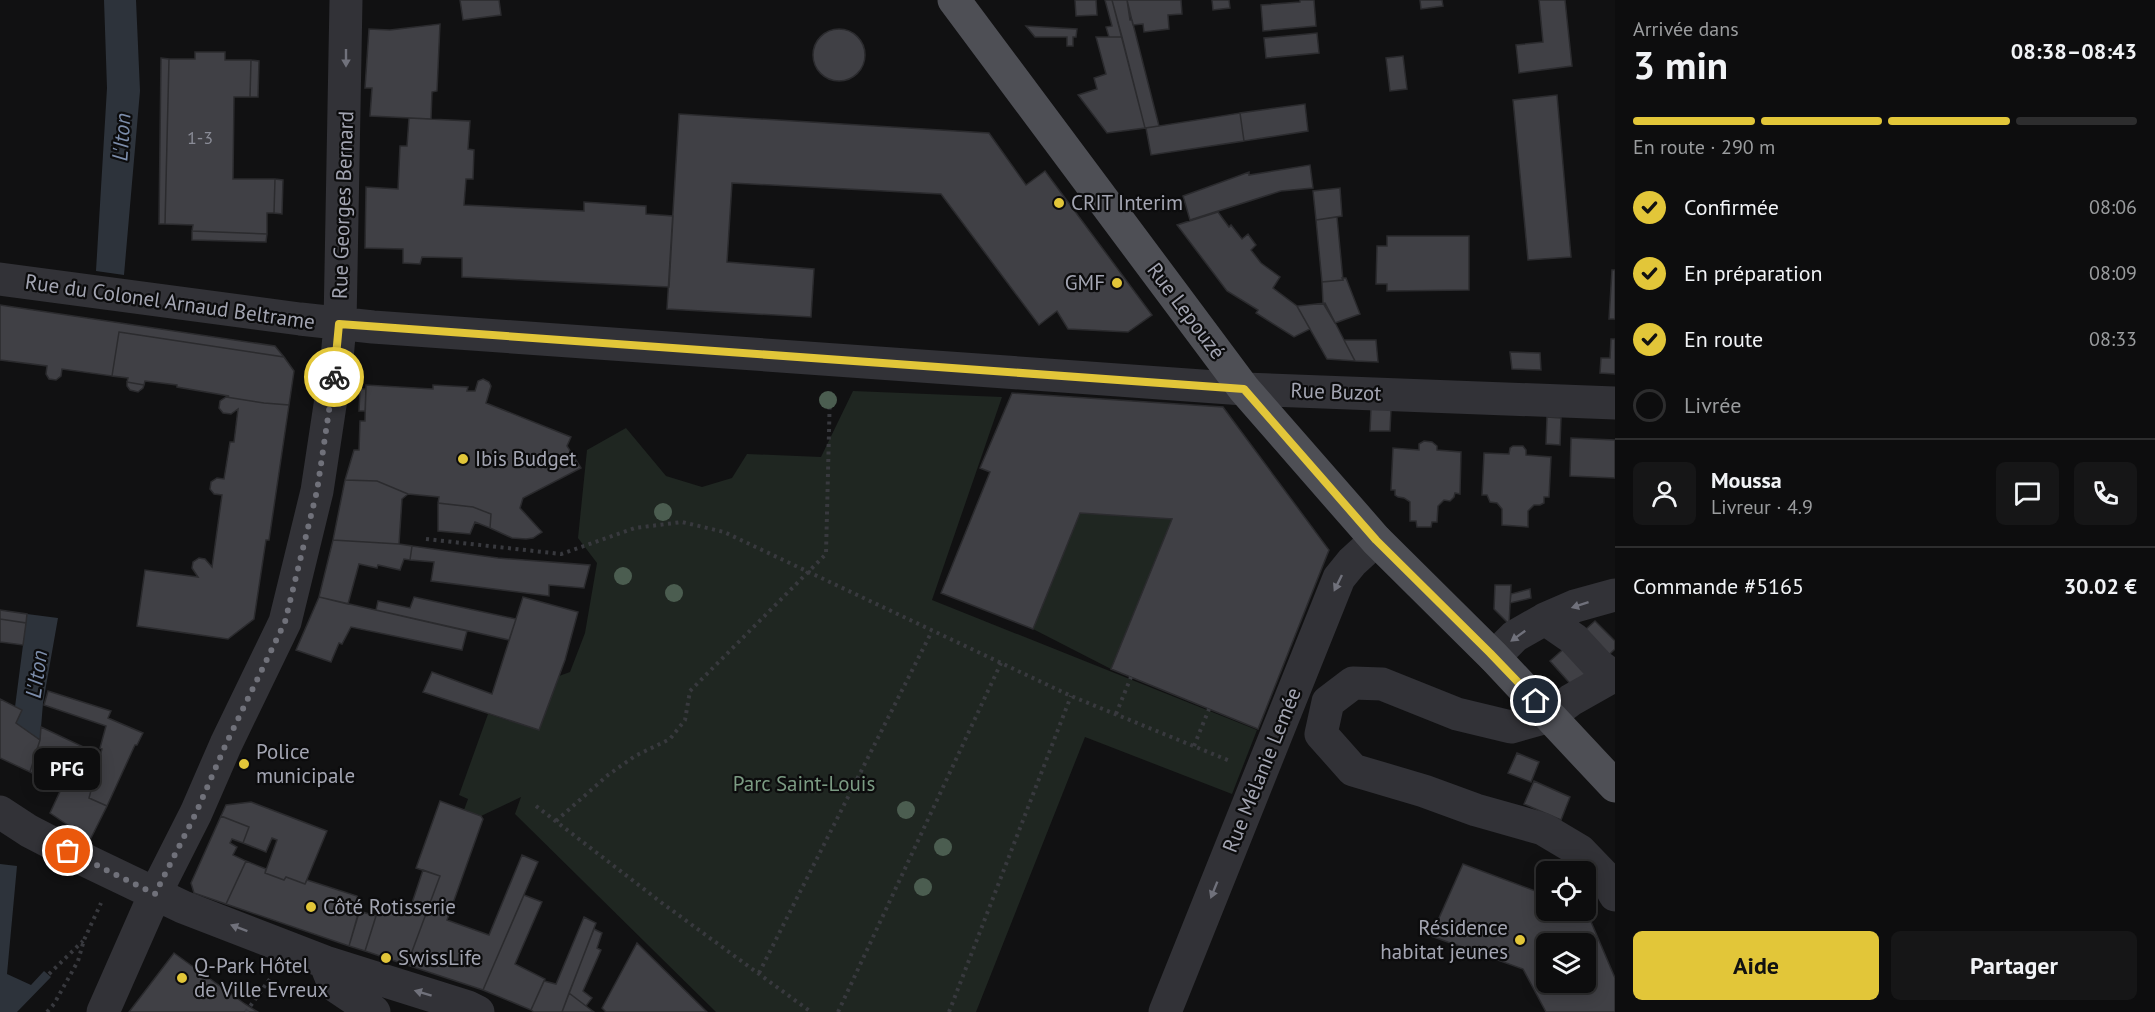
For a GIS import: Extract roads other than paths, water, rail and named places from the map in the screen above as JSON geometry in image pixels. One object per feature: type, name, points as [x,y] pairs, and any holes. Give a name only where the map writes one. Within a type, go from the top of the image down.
[{"type":"main road","name":"Rue Lepouzé","points":[[954,0],[1244,389],[1376,540],[1494,657],[1615,786]]},
{"type":"street","name":"Rue Georges Bernard","points":[[105,1012],[155,894],[196,813],[226,744],[285,622],[317,491],[337,358],[346,0]]},
{"type":"street","name":"Rue du Colonel Arnaud Beltrame","points":[[0,279],[339,324]]},
{"type":"street","name":"Rue Buzot","points":[[339,324],[1244,389],[1615,404]]},
{"type":"street","name":"Rue Mélanie Lemée","points":[[1165,1012],[1339,579],[1352,562],[1376,540]]},
{"type":"street","points":[[1494,657],[1515,636],[1545,619],[1575,606],[1615,595]]},
{"type":"street","points":[[1545,619],[1574,639],[1598,665],[1614,676],[1571,700],[1550,716],[1511,727],[1457,714],[1382,684],[1353,683],[1328,702],[1321,734],[1353,770],[1543,829],[1580,851],[1605,877],[1615,895]]},
{"type":"street","points":[[0,812],[29,831],[180,906],[325,962],[478,1012]]},
{"type":"street","points":[[325,962],[334,985],[374,1012]]},
{"type":"water","name":"L'Iton","points":[[104,0],[136,0],[140,91],[124,275],[96,271],[107,88]]},
{"type":"water","name":"L'Iton","points":[[27,614],[58,618],[43,703],[40,740],[16,723],[21,710],[15,707]]},
{"type":"water","points":[[0,864],[17,866],[7,974],[31,985],[44,971],[51,977],[17,1012],[0,1012]]},
{"type":"place","name":"CRIT Interim","points":[[1059,203]]},
{"type":"place","name":"GMF","points":[[1117,283]]},
{"type":"place","name":"Ibis Budget","points":[[463,459]]},
{"type":"place","name":"Police municipale","points":[[244,764]]},
{"type":"place","name":"PFG","points":[[68,851]]},
{"type":"place","name":"Côté Rotisserie","points":[[311,907]]},
{"type":"place","name":"Résidence habitat jeunes","points":[[1520,940]]},
{"type":"place","name":"SwissLife","points":[[386,958]]},
{"type":"place","name":"Q-Park Hôtel de Ville Evreux","points":[[182,978]]},
{"type":"park label","name":"Parc Saint-Louis","points":[[804,784]]}]
